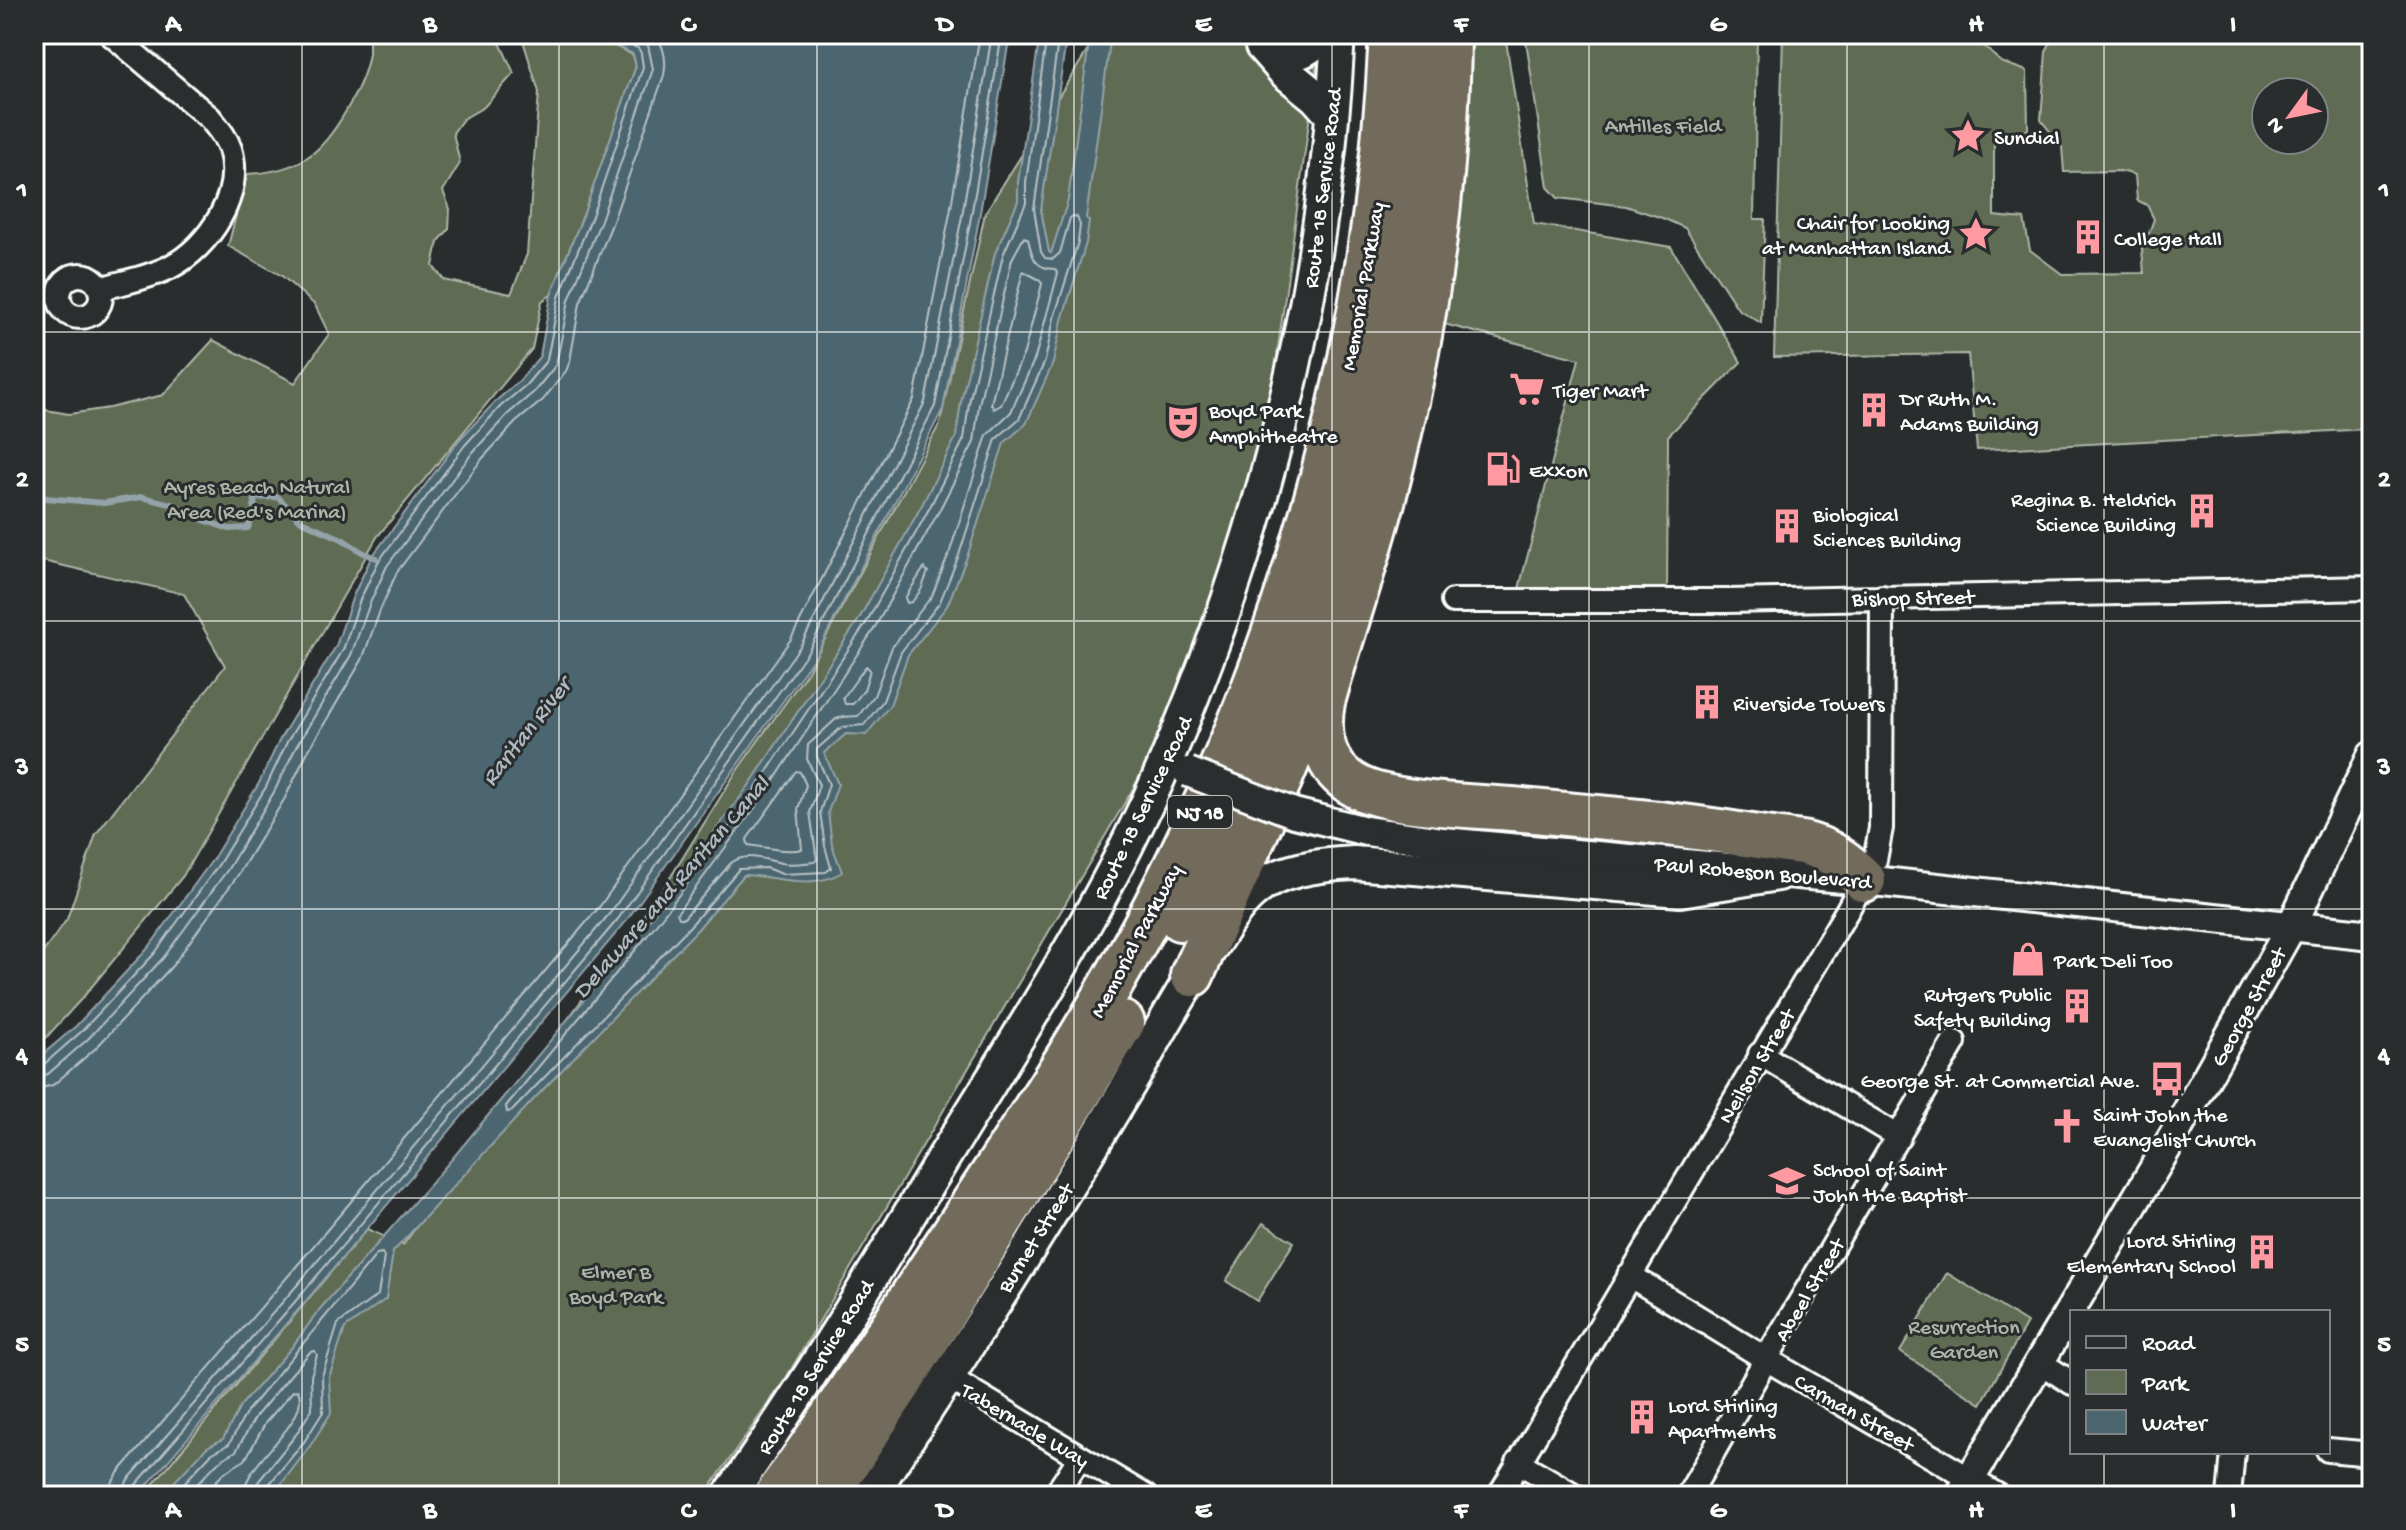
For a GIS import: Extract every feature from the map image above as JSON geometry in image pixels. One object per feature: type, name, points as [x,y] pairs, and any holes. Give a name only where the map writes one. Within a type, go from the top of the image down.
[{"type":"highway","name":"Memorial Parkway","points":[[775,1496],[842,1401],[1081,1037],[1160,896],[1243,715],[1304,543],[1345,378],[1379,182],[1391,34]]},
{"type":"highway","name":"Memorial Parkway","points":[[826,1496],[907,1373],[1121,1027],[1214,853],[1270,728],[1326,570],[1372,397],[1408,192],[1420,34]]},
{"type":"highway","points":[[1449,34],[1441,193],[1431,279],[1416,363],[1378,522],[1323,702],[1320,732],[1325,751],[1333,766],[1347,781],[1364,790],[1411,800],[1640,821],[1802,843],[1837,856],[1864,880]]},
{"type":"highway","points":[[1192,975],[1341,639]]},
{"type":"main road","points":[[1258,40],[1288,54],[1302,53],[1324,34]]},
{"type":"main road","name":"Route 18 Service Road","points":[[729,1496],[788,1410],[1010,1053],[1111,874],[1176,767],[1190,703],[1255,519],[1294,368],[1311,280],[1332,115],[1338,34]]},
{"type":"main road","points":[[1258,40],[1284,71],[1316,97],[1332,115]]},
{"type":"main road","name":"Burnet Street","points":[[870,1496],[948,1377],[1117,1104],[1192,975],[1237,909],[1251,894],[1276,878],[1311,867],[1340,863],[1680,890],[1778,874]]},
{"type":"street","points":[[100,289],[168,268],[191,254],[221,216],[231,186],[233,167],[230,148],[210,118],[111,34]]},
{"type":"street","name":"Bishop Street","points":[[1453,601],[1727,601],[2372,588]]},
{"type":"street","name":"Neilson Street","points":[[1499,1496],[1864,880],[1878,850],[1881,828],[1882,597]]},
{"type":"street","name":"George Street","points":[[2072,1310],[2291,927],[2372,756]]},
{"type":"street","name":"Paul Robeson Boulevard","points":[[1176,767],[1283,809],[1366,831],[1431,841],[1864,880],[2372,935]]},
{"type":"street","name":"Abeel Street","points":[[1688,1496],[1954,1042]]},
{"type":"street","points":[[1760,1054],[1899,1137]]},
{"type":"street","name":"Carman Street","points":[[1629,1275],[1766,1359],[1965,1488],[1999,1496]]},
{"type":"street","name":"George Street","points":[[1965,1488],[2070,1313]]},
{"type":"street","points":[[2041,1363],[2070,1382]]},
{"type":"street","name":"Tabernacle Way","points":[[948,1377],[1145,1496]]},
{"type":"street","points":[[2330,1450],[2372,1454]]},
{"type":"street","points":[[2229,1496],[2233,1454]]},
{"type":"street","points":[[1055,1496],[1080,1457]]},
{"type":"street","points":[[1518,1462],[1576,1496]]},
{"type":"green space","name":"Ayres Beach Natural Area (Red's Marina)","points":[[369,34],[496,34],[514,73],[484,107],[463,119],[453,133],[460,163],[443,191],[450,209],[449,229],[438,242],[433,266],[444,280],[511,294],[527,254],[539,92],[521,34],[579,34],[633,55],[636,66],[584,213],[551,295],[542,301],[532,349],[377,537],[183,876],[84,996],[34,1051],[34,965],[67,919],[96,834],[225,666],[184,594],[34,559],[34,408],[69,414],[163,395],[213,340],[295,383],[329,334],[315,305],[282,276],[228,246],[247,174],[270,171],[306,158],[337,126],[361,80],[369,53]]},
{"type":"green space","name":"Elmer B Boyd Park","points":[[1098,34],[1315,34],[1316,71],[1265,443],[1157,748],[786,1378],[704,1496],[143,1496],[367,1229],[403,1245],[665,886],[736,772],[808,671],[940,423],[985,213]]},
{"type":"green space","points":[[1452,34],[1505,34],[1534,224],[1671,247],[1741,362],[1668,436],[1667,598],[1516,600],[1579,359],[1436,322]]},
{"type":"green space","name":"Antilles Field","points":[[1525,34],[1757,34],[1754,219],[1765,219],[1761,323],[1738,309],[1685,228],[1626,206],[1558,198],[1548,187]]},
{"type":"green space","points":[[1783,34],[1971,34],[2001,62],[2027,71],[2028,129],[2022,133],[1994,136],[1994,216],[2024,219],[2030,250],[2062,274],[2144,273],[2141,237],[2149,233],[2154,219],[2147,205],[2137,200],[2135,175],[2121,171],[2064,172],[2062,147],[2041,120],[2046,52],[2054,34],[2365,34],[2368,429],[1977,450],[1968,354],[1774,357]]},
{"type":"green space","points":[[1263,1223],[1294,1242],[1257,1301],[1226,1281]]},
{"type":"green space","name":"Resurrection Garden","points":[[1947,1273],[2027,1323],[1981,1404],[1900,1352]]},
{"type":"water","name":"Raritan River","points":[[579,34],[1010,34],[943,409],[816,655],[624,924],[138,1496],[34,1496],[34,1062],[76,1026],[149,947],[213,859],[336,646],[353,596],[371,558],[459,440],[540,356],[551,295],[584,213],[636,66],[633,54]]},
{"type":"water","points":[[1040,34],[1067,34],[1041,210],[1051,253],[1068,200],[1090,34],[1111,34],[1086,218],[1089,221],[1086,243],[1062,320],[1053,363],[1026,424],[1004,443],[967,557],[947,606],[908,655],[890,705],[866,735],[846,734],[824,753],[838,784],[828,812],[832,845],[842,872],[831,878],[807,882],[744,875],[698,929],[534,1099],[393,1252],[386,1299],[345,1328],[329,1378],[331,1413],[279,1487],[269,1496],[161,1496],[207,1447],[223,1439],[241,1405],[292,1347],[320,1309],[452,1159],[641,931],[750,784],[859,619],[956,437],[995,253],[1018,201],[1018,182]]},
{"type":"waterway","points":[[34,497],[104,503],[142,497],[171,504],[195,517],[229,529],[248,528],[255,498],[278,497],[301,521],[376,558]]},
{"type":"place","name":"Sundial","points":[[1968,136]]},
{"type":"place","name":"Chair for Looking at Manhattan Island","points":[[1976,234]]},
{"type":"place","name":"College Hall","points":[[2088,237]]},
{"type":"place","name":"Tiger Mart","points":[[1527,389]]},
{"type":"place","name":"Dr Ruth M. Adams Building","points":[[1874,410]]},
{"type":"place","name":"Boyd Park Amphitheatre","points":[[1183,422]]},
{"type":"place","name":"Exxon","points":[[1503,469]]},
{"type":"place","name":"Regina B. Heldrich Science Building","points":[[2202,511]]},
{"type":"place","name":"Biological Sciences Building","points":[[1787,526]]},
{"type":"place","name":"Riverside Towers","points":[[1707,702]]},
{"type":"place","name":"Park Deli Too","points":[[2028,959]]},
{"type":"place","name":"Rutgers Public Safety Building","points":[[2077,1006]]},
{"type":"place","name":"George St. at Commercial Ave.","points":[[2167,1079]]},
{"type":"place","name":"Saint John the Evangelist Church","points":[[2067,1126]]},
{"type":"place","name":"School of Saint John the Baptist","points":[[1787,1181]]},
{"type":"place","name":"Lord Stirling Elementary School","points":[[2262,1252]]},
{"type":"place","name":"Lord Stirling Apartments","points":[[1642,1417]]},
{"type":"water label","name":"Delaware and Raritan Canal","points":[[670,887]]}]
